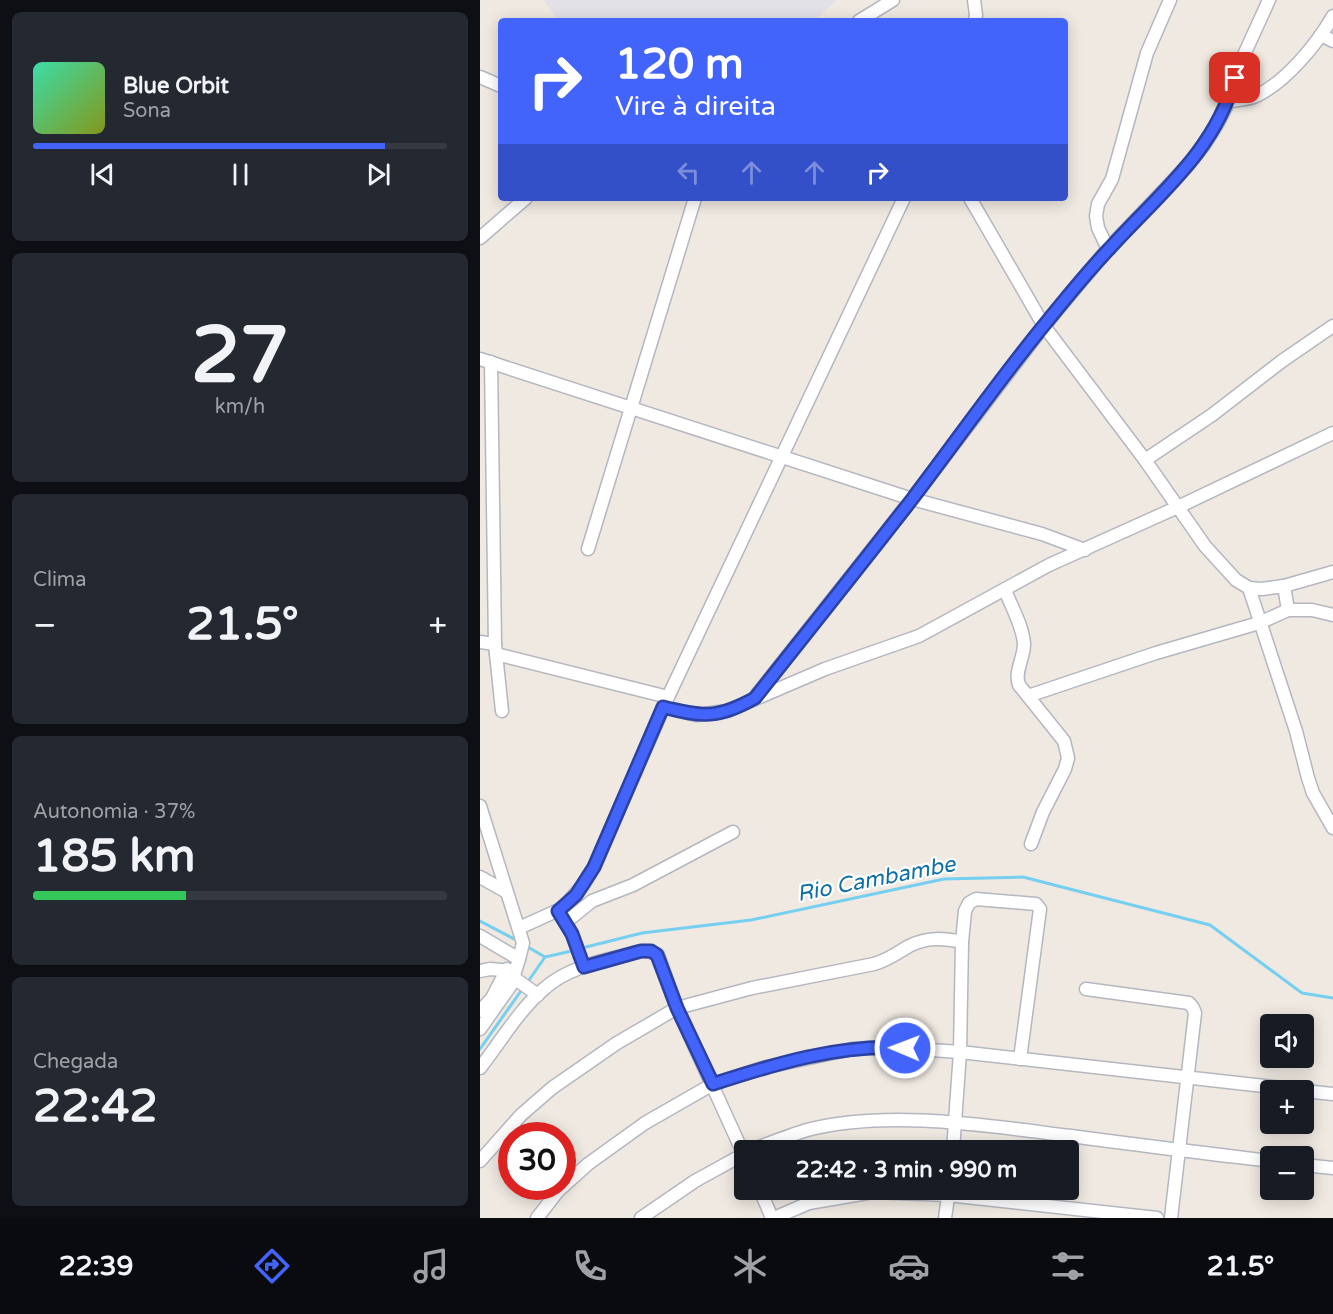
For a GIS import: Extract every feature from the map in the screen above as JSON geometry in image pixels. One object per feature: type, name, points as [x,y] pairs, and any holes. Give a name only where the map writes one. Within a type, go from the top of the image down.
[{"type":"street","points":[[864,18],[893,0]]},
{"type":"street","points":[[974,0],[976,18]]},
{"type":"street","points":[[1108,249],[1098,228],[1096,216],[1098,204],[1112,179],[1147,53],[1170,0]]},
{"type":"street","points":[[755,698],[912,499],[1044,326],[1108,249],[1188,165],[1214,129],[1229,101],[1243,57],[1269,0]]},
{"type":"street","points":[[1229,101],[1255,97],[1268,89],[1296,64],[1321,35],[1333,16]]},
{"type":"street","points":[[1321,35],[1333,41]]},
{"type":"street","points":[[480,77],[498,85]]},
{"type":"street","points":[[480,238],[523,201]]},
{"type":"street","points":[[588,549],[694,201]]},
{"type":"street","points":[[562,916],[594,867],[666,702],[903,201]]},
{"type":"street","points":[[972,201],[1044,326],[1145,460],[1205,546],[1236,580],[1249,588],[1262,589],[1284,586],[1333,572]]},
{"type":"street","points":[[1145,460],[1212,415],[1282,361],[1333,326]]},
{"type":"street","points":[[502,711],[495,649],[485,361],[912,499],[1042,534],[1085,550]]},
{"type":"street","points":[[480,642],[495,649],[666,702],[696,716],[712,714],[738,707],[861,654],[919,636],[1049,565],[1333,433]]},
{"type":"street","points":[[1284,586],[1288,610]]},
{"type":"street","points":[[1249,588],[1296,731],[1313,793],[1333,828]]},
{"type":"street","points":[[1005,590],[1024,640],[1024,653],[1017,679],[1064,741],[1068,758],[1031,844]]},
{"type":"street","points":[[1028,696],[1145,656],[1259,623],[1288,610],[1312,610],[1333,615]]},
{"type":"street","points":[[480,806],[523,942],[515,972],[480,1029]]},
{"type":"street","points":[[519,928],[562,916],[633,885],[734,832]]},
{"type":"street","points":[[480,877],[505,891]]},
{"type":"street","points":[[954,1140],[960,1052],[962,942],[965,911],[969,903],[976,898],[1036,904],[1040,907],[1020,1059]]},
{"type":"street","points":[[562,916],[572,934],[582,963]]},
{"type":"street","points":[[480,936],[535,993]]},
{"type":"street","points":[[480,1161],[521,1115],[552,1088],[616,1043],[677,1008],[752,988],[874,964],[887,960],[911,945],[926,940],[940,938],[962,942]]},
{"type":"street","points":[[480,1068],[535,993],[582,963],[651,951],[657,955],[677,1008],[738,1140]]},
{"type":"street","points":[[480,971],[515,972]]},
{"type":"street","points":[[480,1011],[498,988],[515,972]]},
{"type":"street","points":[[1086,989],[1189,1004],[1195,1013],[1171,1218]]},
{"type":"street","points":[[537,1218],[558,1191],[588,1164],[645,1123],[713,1084],[766,1067],[852,1049],[887,1047],[960,1052],[1260,1086]]},
{"type":"street","points":[[1314,1092],[1333,1094]]},
{"type":"street","points":[[775,1140],[810,1130],[849,1124],[882,1121],[956,1122],[1260,1160]]},
{"type":"street","points":[[641,1218],[694,1181],[734,1159]]},
{"type":"street","points":[[1314,1166],[1333,1168]]},
{"type":"street","points":[[765,1200],[773,1218],[809,1203],[826,1200]]},
{"type":"street","points":[[945,1218],[948,1200]]},
{"type":"street","points":[[1013,1200],[1157,1218]]},
{"type":"shaded area","points":[[544,0],[837,0],[817,18],[556,18]]},
{"type":"waterway","name":"Rio Cambambe","points":[[582,948],[642,933],[751,920],[944,879],[1023,877],[1210,925],[1302,993],[1333,998]]},
{"type":"waterway","points":[[480,921],[518,941]]},
{"type":"waterway","points":[[526,946],[545,957]]},
{"type":"waterway","name":"Rio Cambambe","points":[[545,957],[576,950]]},
{"type":"waterway","points":[[527,983],[545,957]]},
{"type":"waterway","points":[[480,1049],[523,988]]},
{"type":"route","points":[[905,1048],[852,1049],[766,1067],[713,1084],[677,1008],[657,955],[651,951],[641,951],[584,967],[572,934],[558,911],[576,895],[594,867],[663,707],[696,716],[727,711],[755,698],[912,499],[1044,326],[1108,249],[1188,165],[1204,145],[1229,101],[1235,78]]}]
